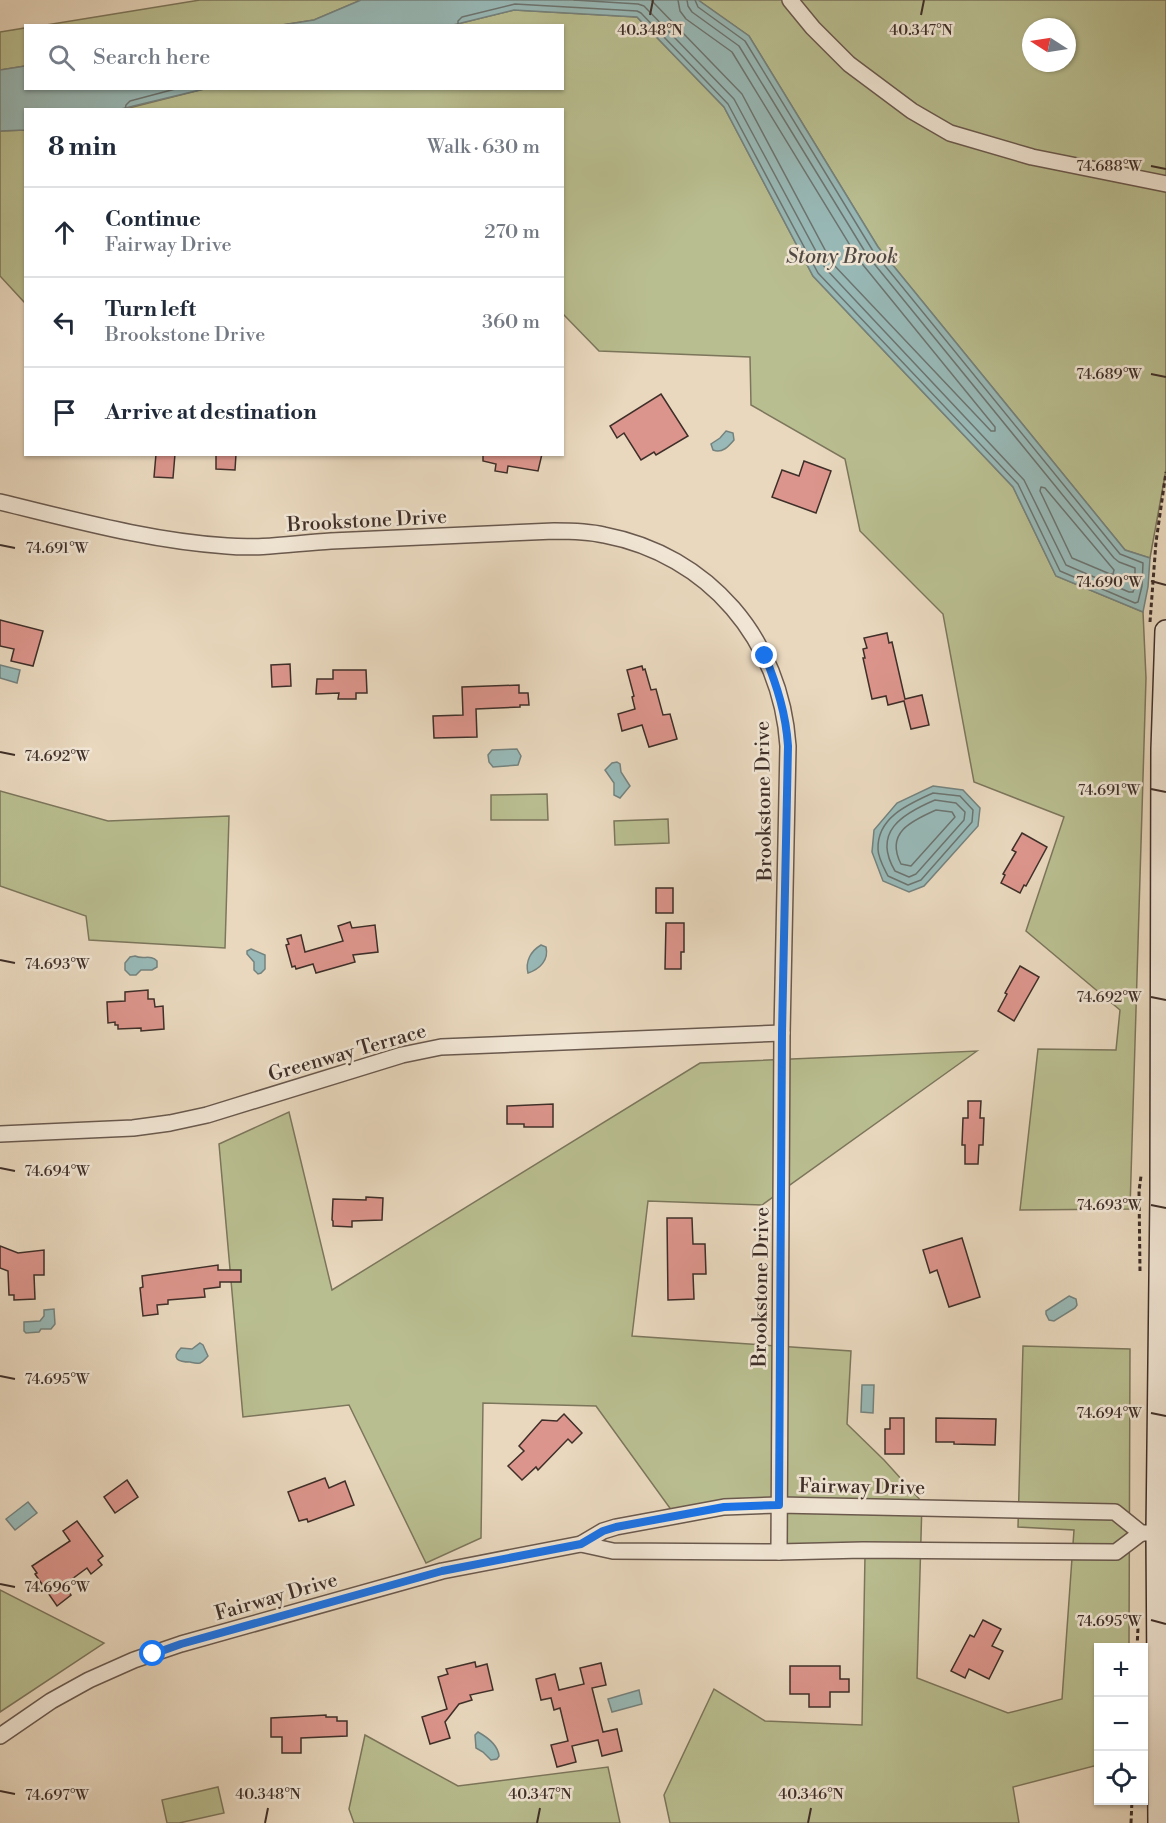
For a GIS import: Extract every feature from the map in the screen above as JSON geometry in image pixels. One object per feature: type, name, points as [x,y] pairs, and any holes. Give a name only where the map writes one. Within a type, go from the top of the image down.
[{"type":"street","points":[[790,0],[813,28],[849,64],[912,111],[950,133],[1032,157],[1166,184]]},
{"type":"street","name":"Brookstone Drive","points":[[0,502],[138,535],[184,543],[230,546],[277,546],[336,541],[576,531],[603,534],[662,553],[686,567],[711,586],[750,629],[770,667],[778,689],[788,746],[782,1033],[778,1552]]},
{"type":"street","points":[[1159,1823],[1162,1634],[1149,1533],[1161,1183],[1160,632]]},
{"type":"street","name":"Greenway Terrace","points":[[0,1134],[133,1128],[170,1123],[207,1115],[402,1054],[441,1047],[782,1033]]},
{"type":"street","name":"Fairway Drive","points":[[0,1736],[51,1701],[89,1680],[134,1660],[181,1644],[442,1571],[581,1544],[603,1531],[690,1512],[724,1507],[779,1505],[1115,1512],[1149,1533],[1116,1552],[613,1551],[581,1544]]},
{"type":"path","points":[[1160,632],[1156,542],[1166,472]]},
{"type":"path","points":[[1131,1823],[1132,1805]]},
{"type":"green space","points":[[200,0],[361,0],[314,20],[288,24],[52,24]]},
{"type":"green space","points":[[698,0],[1166,0],[1166,470],[1150,558],[1125,550],[878,247],[749,36]]},
{"type":"green space","points":[[514,10],[637,17],[724,107],[813,276],[1013,487],[1056,576],[1143,612],[1146,678],[1130,1209],[1020,1210],[1038,1049],[1116,1050],[1120,1010],[1026,931],[1064,817],[974,782],[943,614],[860,531],[845,459],[751,405],[750,357],[599,351],[564,315],[564,108],[129,108],[200,90],[564,90],[564,24],[457,24]]},
{"type":"green space","points":[[24,28],[24,66],[0,70],[0,32]]},
{"type":"green space","points":[[24,130],[24,302],[0,276],[0,131]]},
{"type":"green space","points":[[0,791],[108,821],[229,816],[225,948],[89,940],[86,916],[0,886]]},
{"type":"green space","points":[[547,794],[548,820],[491,820],[491,795]]},
{"type":"green space","points":[[668,819],[669,843],[615,845],[614,821]]},
{"type":"green space","points":[[977,1051],[762,1205],[648,1201],[632,1336],[851,1351],[847,1424],[922,1502],[917,1678],[1008,1713],[1062,1699],[1074,1530],[1018,1527],[1023,1346],[1130,1349],[1129,1643],[1094,1643],[1094,1766],[1013,1787],[1019,1823],[670,1823],[664,1795],[714,1689],[765,1721],[862,1725],[865,1555],[773,1551],[773,1501],[672,1511],[596,1406],[483,1403],[481,1538],[426,1563],[349,1405],[243,1417],[219,1144],[289,1112],[332,1290],[700,1063]]},
{"type":"green space","points":[[0,1590],[104,1643],[0,1712]]},
{"type":"green space","points":[[365,1735],[458,1786],[608,1767],[620,1823],[354,1823],[349,1809]]},
{"type":"green space","points":[[218,1787],[224,1813],[179,1823],[167,1823],[162,1800]]},
{"type":"water","name":"Stony Brook","points":[[361,0],[698,0],[749,36],[878,247],[1125,550],[1150,558],[1143,612],[1056,576],[1013,487],[813,276],[724,107],[637,17],[514,10],[457,24],[288,24],[314,20]]},
{"type":"water","points":[[24,66],[24,90],[200,90],[125,108],[24,108],[24,130],[0,131],[0,70]]},
{"type":"water","points":[[726,431],[733,433],[734,440],[722,450],[713,450],[711,444]]},
{"type":"water","points":[[0,665],[20,670],[17,683],[0,678]]},
{"type":"water","points":[[517,749],[521,756],[518,765],[493,767],[489,762],[488,755],[492,750]]},
{"type":"water","points":[[617,762],[630,786],[620,798],[614,795],[614,783],[605,770],[612,763]]},
{"type":"water","points":[[933,786],[963,790],[980,808],[978,826],[924,886],[909,892],[883,881],[872,852],[874,830],[897,803]]},
{"type":"water","points":[[541,945],[546,947],[545,960],[528,973],[527,964],[530,957]]},
{"type":"water","points":[[251,949],[265,955],[265,969],[261,973],[258,974],[254,970],[254,962],[247,954],[247,951]]},
{"type":"water","points":[[130,957],[155,959],[157,967],[130,975],[125,970],[125,963]]},
{"type":"water","points":[[1069,1296],[1076,1299],[1075,1308],[1054,1321],[1049,1320],[1046,1311]]},
{"type":"water","points":[[54,1309],[55,1324],[51,1329],[26,1333],[24,1331],[24,1322],[40,1321],[44,1316],[44,1310]]},
{"type":"water","points":[[200,1343],[208,1356],[203,1361],[196,1363],[177,1359],[176,1355],[181,1348],[192,1349]]},
{"type":"water","points":[[862,1385],[874,1385],[873,1413],[861,1412]]},
{"type":"water","points":[[28,1502],[37,1513],[15,1530],[6,1519]]},
{"type":"water","points":[[639,1690],[642,1704],[612,1712],[608,1699]]},
{"type":"water","points":[[478,1732],[494,1745],[499,1756],[497,1759],[491,1760],[476,1748],[475,1735]]},
{"type":"building","points":[[661,394],[688,436],[656,455],[654,452],[641,460],[624,433],[617,438],[610,426]]},
{"type":"building","points":[[156,456],[175,456],[173,478],[154,477]]},
{"type":"building","points":[[216,456],[236,456],[235,470],[216,469]]},
{"type":"building","points":[[483,456],[542,456],[538,471],[508,466],[507,473],[495,471],[496,464],[483,461]]},
{"type":"building","points":[[804,461],[831,471],[816,513],[772,497],[782,470],[799,476]]},
{"type":"building","points":[[0,620],[43,631],[33,666],[11,661],[14,649],[0,646]]},
{"type":"building","points":[[887,633],[889,643],[892,642],[905,699],[922,695],[929,725],[911,729],[904,701],[888,705],[886,696],[872,699],[863,658],[865,658],[863,649],[867,648],[864,638]]},
{"type":"building","points":[[290,664],[291,686],[272,687],[271,665]]},
{"type":"building","points":[[642,666],[651,690],[656,689],[663,715],[670,714],[677,739],[649,747],[642,725],[622,731],[618,714],[635,709],[627,670]]},
{"type":"building","points":[[333,670],[366,670],[367,693],[356,693],[356,699],[338,699],[339,693],[316,694],[317,679],[333,679]]},
{"type":"building","points":[[519,685],[519,693],[528,693],[529,705],[476,709],[477,737],[434,738],[433,716],[463,715],[462,687]]},
{"type":"building","points":[[1022,833],[1047,847],[1020,893],[1001,883],[1005,875],[1003,874],[1016,852],[1012,850]]},
{"type":"building","points":[[656,888],[673,888],[673,913],[656,913]]},
{"type":"building","points":[[350,922],[352,928],[375,925],[378,952],[353,955],[355,962],[316,973],[313,964],[296,969],[295,966],[292,967],[286,945],[289,944],[287,939],[301,935],[305,952],[343,941],[338,926]]},
{"type":"building","points":[[666,923],[684,923],[684,952],[681,952],[681,969],[665,969]]},
{"type":"building","points":[[1020,966],[1039,977],[1014,1021],[998,1011]]},
{"type":"building","points":[[148,990],[148,999],[154,999],[155,1007],[163,1006],[164,1029],[141,1031],[141,1028],[118,1029],[115,1022],[108,1023],[107,1002],[125,1001],[125,992]]},
{"type":"building","points":[[968,1101],[981,1101],[980,1118],[984,1118],[983,1145],[979,1145],[978,1164],[965,1164],[965,1145],[962,1145],[963,1118],[968,1118]]},
{"type":"building","points":[[553,1104],[553,1127],[524,1127],[524,1124],[507,1124],[507,1106]]},
{"type":"building","points":[[366,1197],[383,1198],[382,1220],[352,1221],[352,1227],[333,1226],[333,1199],[366,1200]]},
{"type":"building","points":[[667,1218],[692,1218],[693,1244],[705,1244],[706,1274],[693,1274],[694,1299],[668,1300]]},
{"type":"building","points":[[962,1238],[980,1297],[949,1307],[937,1270],[930,1273],[923,1250]]},
{"type":"building","points":[[0,1246],[18,1253],[44,1250],[44,1275],[34,1275],[35,1299],[14,1300],[14,1295],[9,1295],[8,1271],[0,1268]]},
{"type":"building","points":[[218,1265],[218,1270],[241,1270],[241,1282],[220,1282],[220,1287],[204,1289],[205,1297],[168,1300],[168,1304],[157,1305],[158,1314],[143,1316],[140,1288],[143,1287],[142,1276]]},
{"type":"building","points":[[564,1414],[582,1433],[572,1443],[568,1439],[538,1470],[536,1467],[522,1480],[508,1466],[524,1451],[519,1446],[542,1420],[557,1421]]},
{"type":"building","points":[[890,1418],[904,1418],[904,1454],[885,1454],[885,1429],[890,1429]]},
{"type":"building","points":[[936,1418],[996,1419],[995,1445],[936,1442]]},
{"type":"building","points":[[325,1478],[329,1488],[345,1481],[354,1505],[308,1522],[307,1519],[299,1521],[288,1492]]},
{"type":"building","points":[[127,1480],[138,1497],[115,1513],[104,1497]]},
{"type":"building","points":[[77,1521],[103,1556],[98,1560],[102,1565],[91,1574],[87,1568],[64,1585],[71,1595],[57,1606],[32,1566],[70,1541],[63,1531]]},
{"type":"building","points":[[983,1620],[1001,1629],[992,1646],[1003,1651],[989,1679],[969,1669],[965,1678],[951,1671],[970,1635],[974,1637]]},
{"type":"building","points":[[475,1662],[476,1667],[487,1664],[493,1690],[470,1695],[472,1700],[459,1704],[445,1722],[450,1738],[430,1744],[422,1717],[447,1709],[438,1677],[448,1674],[446,1669]]},
{"type":"building","points":[[601,1663],[606,1685],[592,1688],[603,1732],[617,1729],[622,1751],[602,1756],[598,1740],[572,1746],[576,1762],[557,1767],[551,1745],[568,1741],[560,1708],[554,1710],[551,1698],[541,1700],[536,1679],[555,1674],[559,1690],[584,1684],[580,1668]]},
{"type":"building","points":[[790,1666],[840,1666],[840,1679],[849,1679],[849,1692],[830,1692],[830,1707],[809,1707],[809,1694],[790,1694]]},
{"type":"building","points":[[326,1715],[326,1717],[337,1717],[337,1721],[347,1721],[347,1736],[301,1738],[301,1753],[282,1753],[282,1737],[271,1737],[271,1718]]},
{"type":"route","points":[[153,1654],[181,1644],[442,1571],[581,1544],[603,1531],[616,1527],[724,1507],[779,1505],[782,1033],[788,746],[778,689],[765,656]]}]
